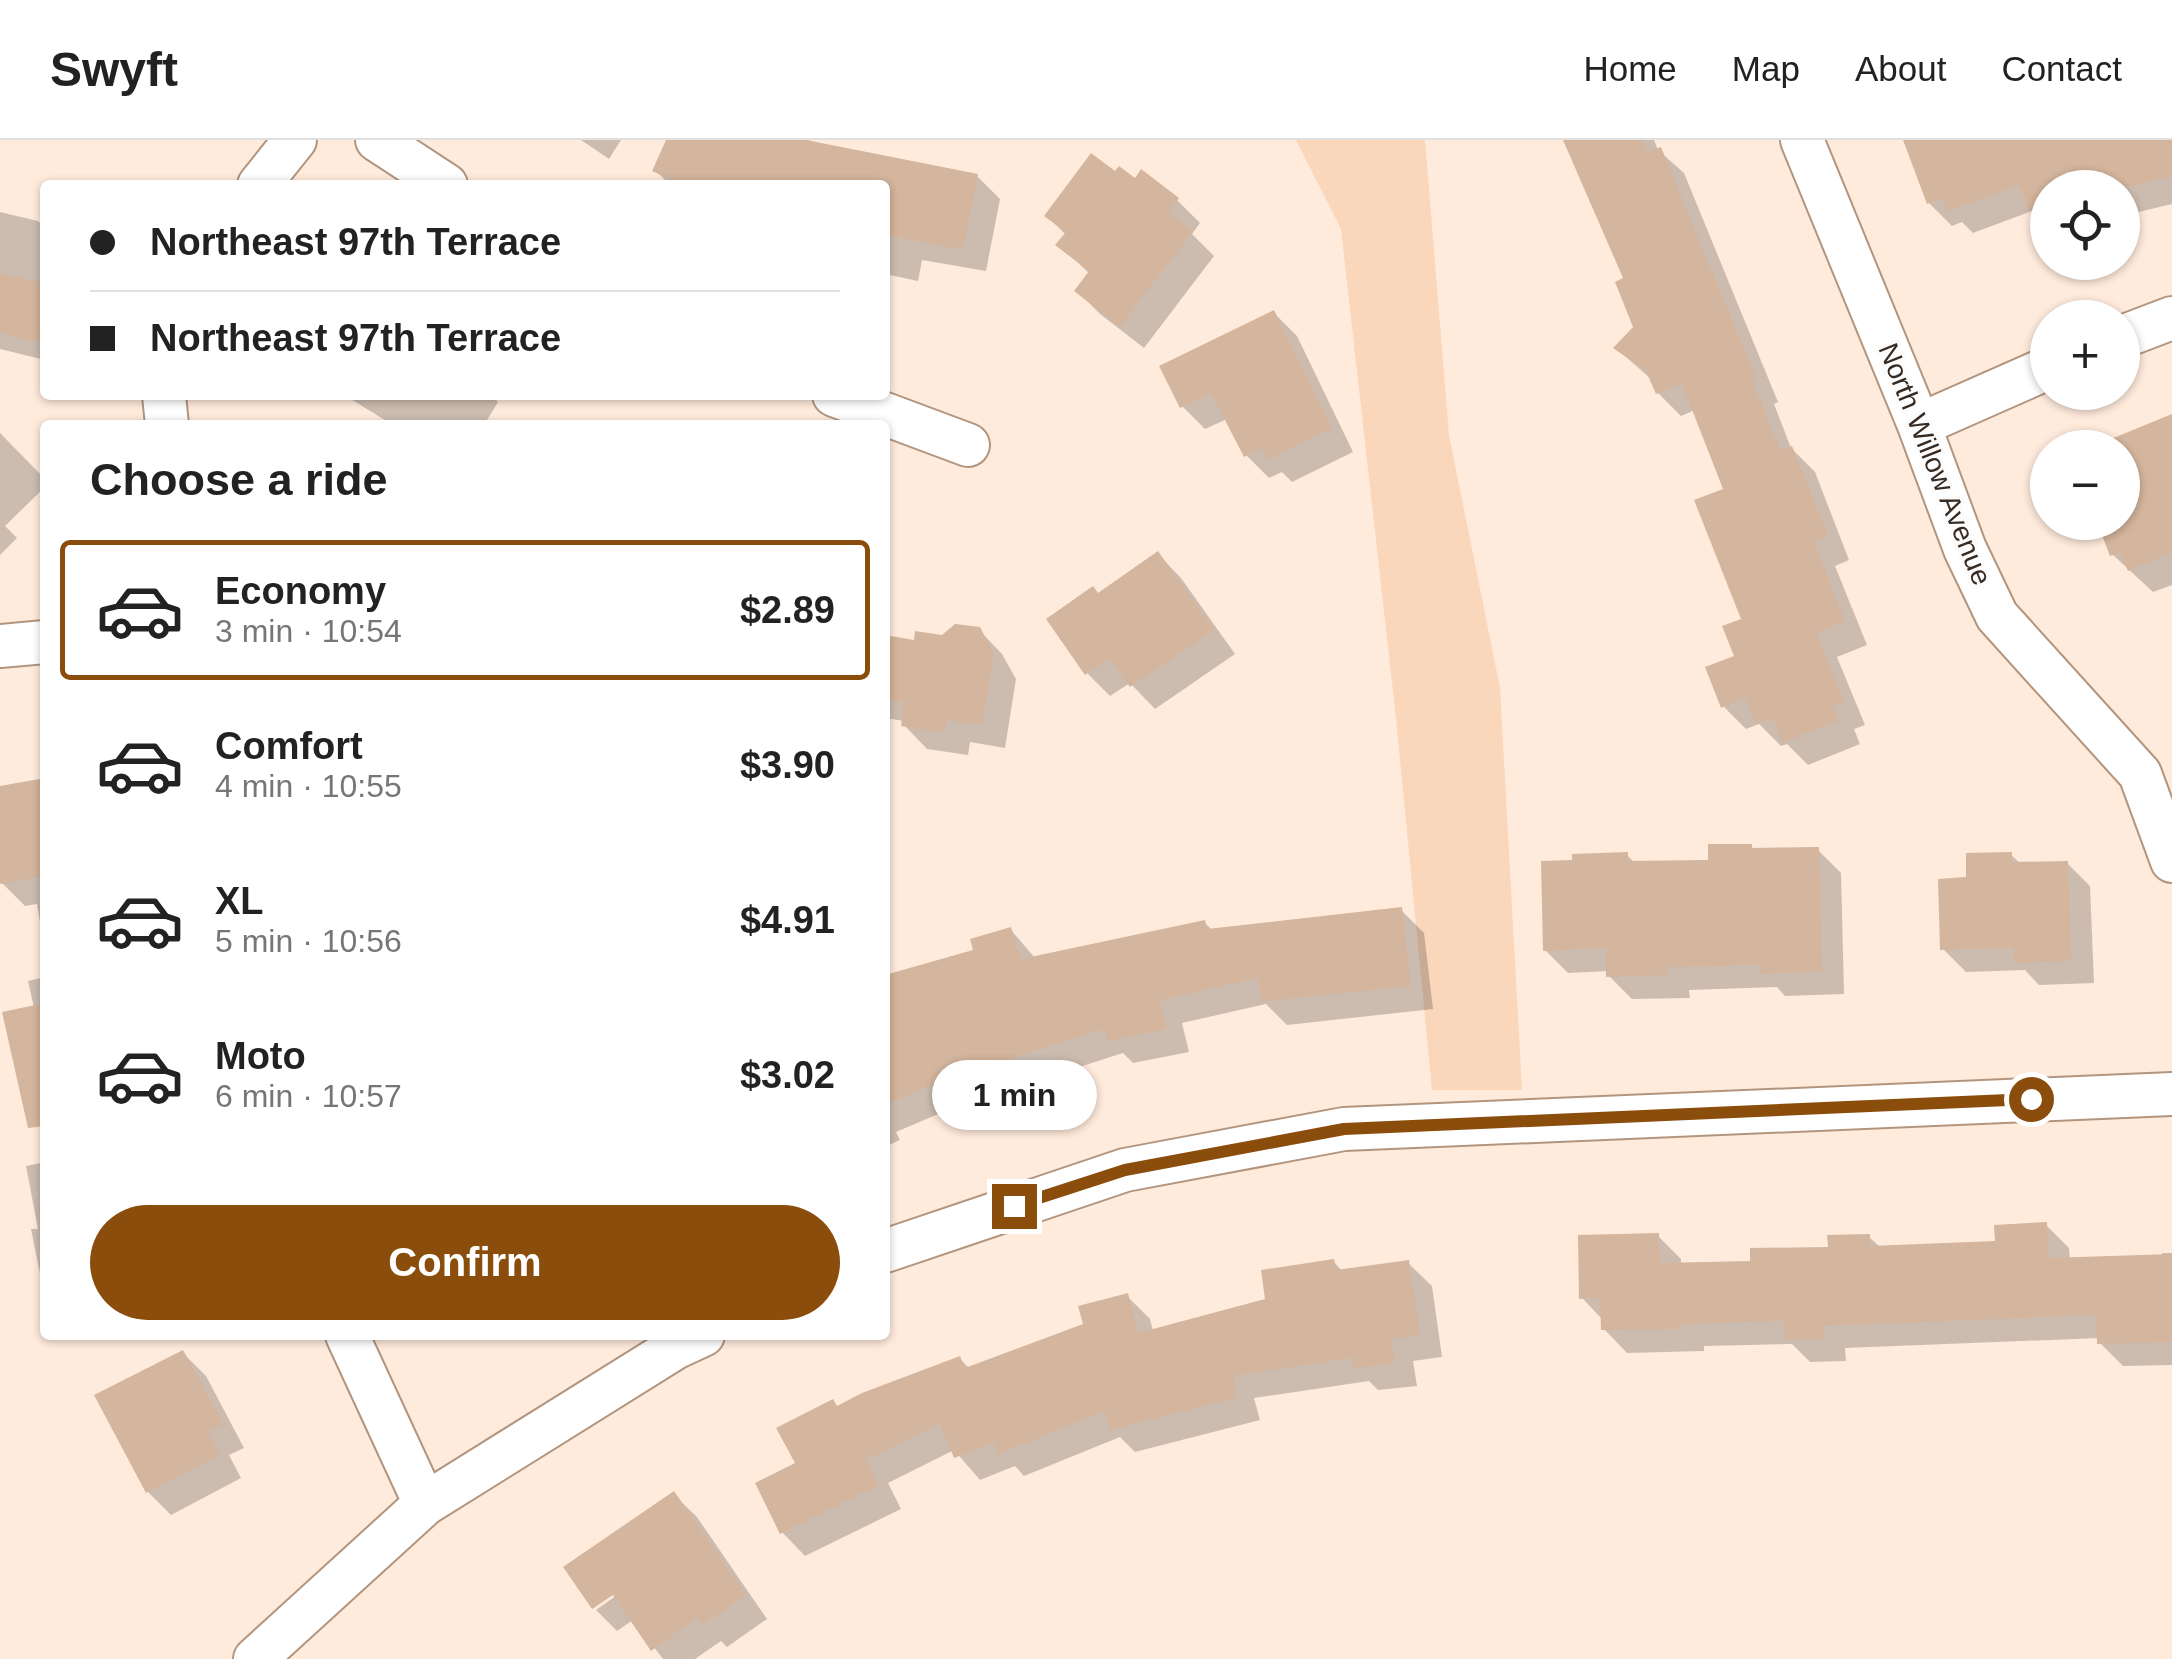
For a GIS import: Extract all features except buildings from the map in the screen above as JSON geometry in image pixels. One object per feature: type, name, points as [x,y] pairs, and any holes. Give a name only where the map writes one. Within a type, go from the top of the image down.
[{"type":"street","points":[[263,180],[295,140]]},
{"type":"street","points":[[377,140],[438,180]]},
{"type":"street","name":"North Willow Avenue","points":[[1802,140],[1965,549],[1997,616],[2140,774],[2172,862]]},
{"type":"street","points":[[2140,330],[2172,318]]},
{"type":"street","points":[[1919,426],[2030,376]]},
{"type":"street","points":[[847,400],[968,445]]},
{"type":"street","points":[[0,646],[40,642]]},
{"type":"street","points":[[890,1248],[1125,1170],[1344,1129],[2172,1094]]},
{"type":"street","points":[[349,1340],[426,1504]]},
{"type":"street","points":[[255,1659],[426,1504],[692,1340]]},
{"type":"shaded area","points":[[1296,140],[1425,140],[1449,435],[1500,688],[1522,1090],[1432,1090],[1396,718],[1341,229]]},
{"type":"route","points":[[1014,1206],[1125,1170],[1344,1129],[2031,1099]]}]
